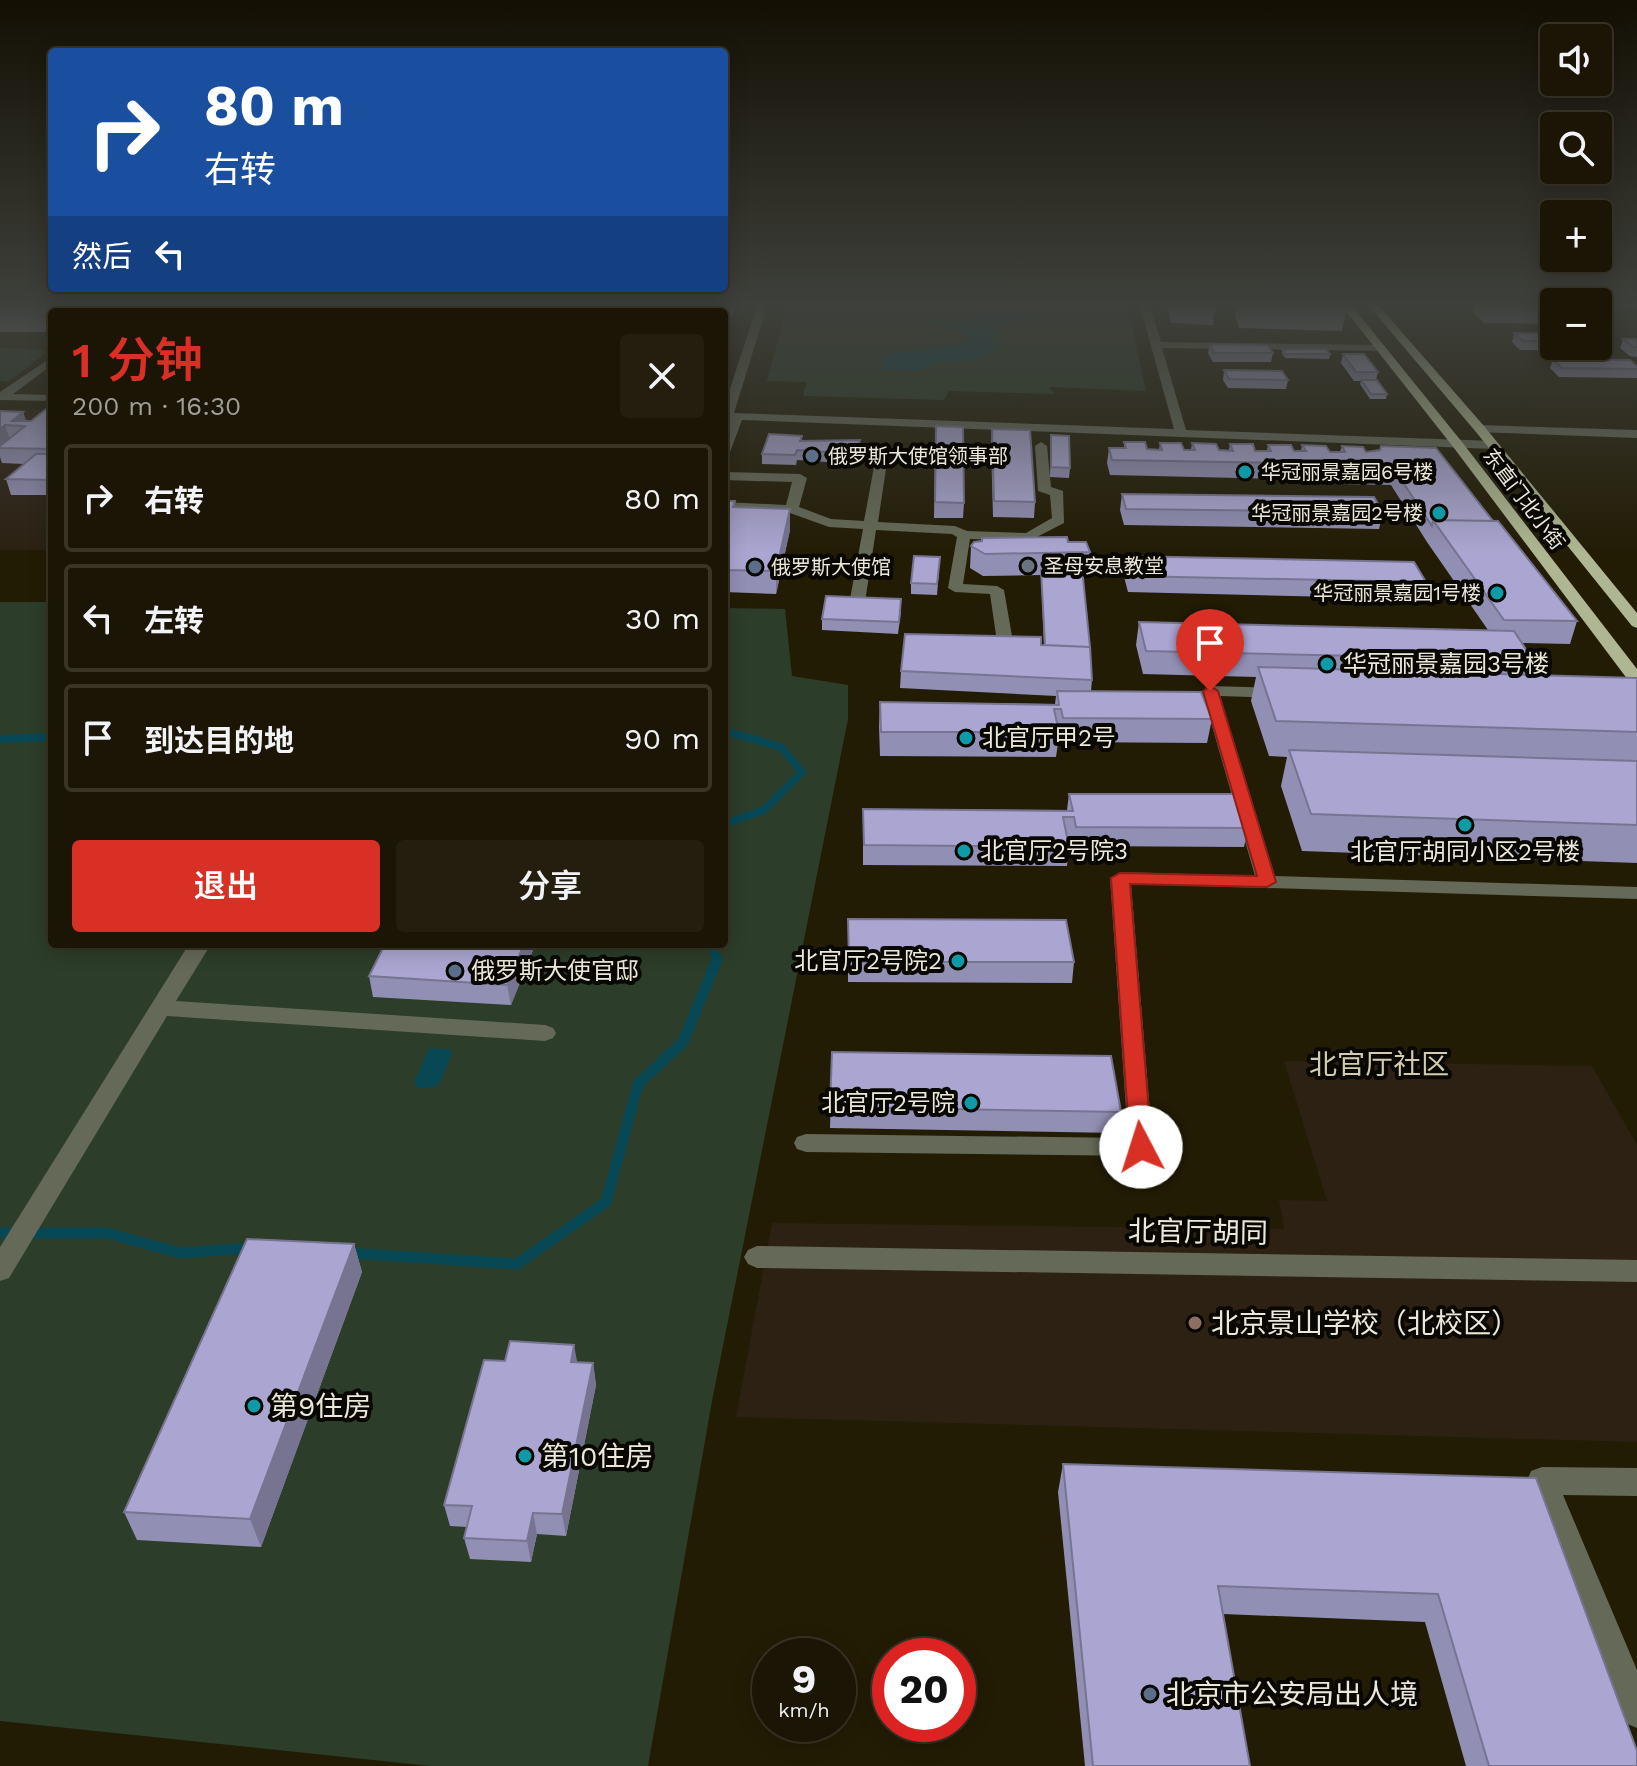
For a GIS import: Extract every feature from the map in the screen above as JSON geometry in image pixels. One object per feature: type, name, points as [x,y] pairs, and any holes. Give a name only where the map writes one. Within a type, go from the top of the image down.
[{"type":"main road","name":"东直门北小街","points":[[1413,388],[1637,680]]},
{"type":"main road","name":"东直门北小街","points":[[1445,388],[1636,622]]},
{"type":"street","points":[[738,388],[730,416],[1494,445]]},
{"type":"street","points":[[1168,388],[1181,433]]},
{"type":"street","points":[[1,397],[48,398]]},
{"type":"street","points":[[1480,429],[1637,434]]},
{"type":"street","points":[[728,506],[792,509],[829,523],[955,530],[964,535],[1029,537],[1059,520],[1056,491],[1045,491],[1041,446]]},
{"type":"street","points":[[855,615],[882,456]]},
{"type":"street","points":[[728,476],[800,478],[792,509]]},
{"type":"street","points":[[964,535],[955,588],[997,590],[1005,642]]},
{"type":"street","points":[[1267,882],[1210,691],[1305,694]]},
{"type":"street","points":[[806,1143],[1141,1147],[1120,878],[1637,893]]},
{"type":"street","points":[[0,1270],[164,1008],[198,948]]},
{"type":"street","points":[[164,1008],[545,1033]]},
{"type":"street","name":"北官厅胡同","points":[[757,1257],[1637,1271]]},
{"type":"street","points":[[1637,1482],[1542,1481],[1637,1711]]},
{"type":"shaded area","points":[[0,409],[48,410],[48,550],[0,550]]},
{"type":"shaded area","name":"北京景山学校（北校区）","points":[[1284,1061],[1592,1066],[1637,1145],[1637,1442],[736,1417],[772,1223],[1284,1229],[1279,1200],[1327,1201]]},
{"type":"green space","points":[[805,388],[1050,388],[1054,394],[949,391],[944,400],[803,396]]},
{"type":"green space","points":[[1083,388],[1145,388],[1146,391]]},
{"type":"green space","points":[[0,602],[48,602],[48,948],[728,948],[728,608],[785,609],[792,676],[848,685],[848,719],[712,1401],[648,1766],[430,1766],[0,1721]]},
{"type":"water","points":[[429,1048],[453,1050],[441,1081],[435,1087],[418,1088],[414,1083]]},
{"type":"building","points":[[1367,388],[1383,388],[1387,394],[1371,394]]},
{"type":"building","points":[[48,408],[48,449],[0,448],[25,426],[5,425],[0,429],[0,411],[23,412],[12,421],[31,421]]},
{"type":"building","points":[[936,426],[963,427],[964,503],[935,502]]},
{"type":"building","points":[[992,429],[1030,430],[1035,502],[994,501]]},
{"type":"building","points":[[769,434],[802,436],[800,441],[860,440],[857,454],[797,450],[795,455],[762,454]]},
{"type":"building","points":[[1051,435],[1069,436],[1070,468],[1051,467]]},
{"type":"building","points":[[1124,442],[1145,442],[1147,449],[1162,450],[1160,443],[1181,443],[1184,450],[1195,450],[1192,443],[1216,444],[1219,450],[1233,451],[1230,444],[1253,444],[1255,451],[1271,451],[1268,445],[1291,445],[1294,451],[1306,451],[1302,445],[1326,446],[1330,452],[1345,452],[1342,446],[1363,447],[1366,452],[1380,450],[1381,446],[1436,448],[1493,521],[1433,520],[1432,526],[1394,469],[1346,468],[1343,464],[1305,463],[1308,467],[1290,467],[1288,463],[1112,460],[1109,448],[1126,448]]},
{"type":"building","points":[[36,454],[48,454],[48,480],[6,479]]},
{"type":"building","points":[[1122,494],[1374,497],[1383,512],[1126,509]]},
{"type":"building","points":[[728,501],[735,501],[733,507],[790,509],[776,571],[728,570]]},
{"type":"building","points":[[1433,520],[1498,521],[1577,621],[1504,620]]},
{"type":"building","points":[[1067,537],[1068,542],[1086,542],[1090,552],[985,554],[971,546],[974,542],[982,541],[982,538]]},
{"type":"building","points":[[914,556],[940,557],[937,584],[911,583]]},
{"type":"building","points":[[1125,556],[1414,562],[1426,582],[1130,576]]},
{"type":"building","points":[[1082,568],[1090,647],[1045,645],[1041,570]]},
{"type":"building","points":[[826,596],[901,599],[899,622],[822,619]]},
{"type":"building","points":[[1139,622],[1514,631],[1533,660],[1146,651]]},
{"type":"building","points":[[905,634],[1041,637],[1041,645],[1090,647],[1092,680],[901,671]]},
{"type":"building","points":[[1258,667],[1637,678],[1637,732],[1276,721]]},
{"type":"building","points":[[1057,691],[1201,692],[1212,719],[1063,718],[1061,709],[1054,709],[1059,732],[881,732],[880,702],[1059,705]]},
{"type":"building","points":[[1289,750],[1637,761],[1637,825],[1311,814]]},
{"type":"building","points":[[1069,794],[1235,794],[1248,828],[1076,827],[1074,817],[1063,817],[1069,847],[864,845],[863,809],[1073,811]]},
{"type":"building","points":[[848,919],[1066,920],[1074,962],[849,962]]},
{"type":"building","points":[[383,948],[522,948],[507,985],[369,976]]},
{"type":"building","name":"北官厅2号院","points":[[832,1052],[1111,1056],[1121,1112],[830,1107]]},
{"type":"building","name":"第9住房","points":[[247,1239],[354,1244],[250,1519],[124,1512]]},
{"type":"building","name":"第10住房","points":[[510,1341],[574,1345],[571,1362],[593,1363],[562,1514],[533,1513],[527,1541],[464,1538],[472,1506],[444,1505],[484,1360],[505,1361]]},
{"type":"building","name":"北京市公安局出人境","points":[[1063,1464],[1536,1478],[1637,1751],[1637,1766],[1489,1766],[1438,1594],[1218,1586],[1250,1766],[1093,1766]]},
{"type":"waterway","points":[[728,732],[781,747],[802,772],[764,810],[728,823]]},
{"type":"waterway","points":[[0,739],[48,737]]},
{"type":"waterway","points":[[713,948],[716,961]]},
{"type":"waterway","points":[[347,1253],[517,1264],[606,1202],[638,1084],[683,1042],[717,959]]},
{"type":"waterway","points":[[0,1233],[107,1233],[180,1253],[252,1248]]},
{"type":"place","name":"俄罗斯大使馆领事部","points":[[812,456]]},
{"type":"place","name":"华冠丽景嘉园6号楼","points":[[1245,472]]},
{"type":"place","name":"华冠丽景嘉园2号楼","points":[[1439,513]]},
{"type":"place","name":"圣母安息教堂","points":[[1028,566]]},
{"type":"place","name":"俄罗斯大使馆","points":[[755,567]]},
{"type":"place","name":"华冠丽景嘉园1号楼","points":[[1497,593]]},
{"type":"place","name":"华冠丽景嘉园3号楼","points":[[1327,664]]},
{"type":"place","name":"北官厅甲2号","points":[[966,738]]},
{"type":"place","name":"北官厅胡同小区2号楼","points":[[1465,825]]},
{"type":"place","name":"北官厅2号院3","points":[[964,851]]},
{"type":"place","name":"北官厅2号院2","points":[[958,961]]},
{"type":"place","name":"俄罗斯大使官邸","points":[[455,971]]},
{"type":"place","name":"北官厅2号院","points":[[971,1103]]},
{"type":"place","name":"北京景山学校（北校区）","points":[[1195,1323]]},
{"type":"place","name":"第9住房","points":[[254,1406]]},
{"type":"place","name":"第10住房","points":[[525,1456]]},
{"type":"place","name":"北京市公安局出人境","points":[[1150,1694]]},
{"type":"district","name":"北官厅社区","points":[[1379,1064]]},
{"type":"route","points":[[1141,1147],[1120,878],[1267,882],[1210,691]]}]
